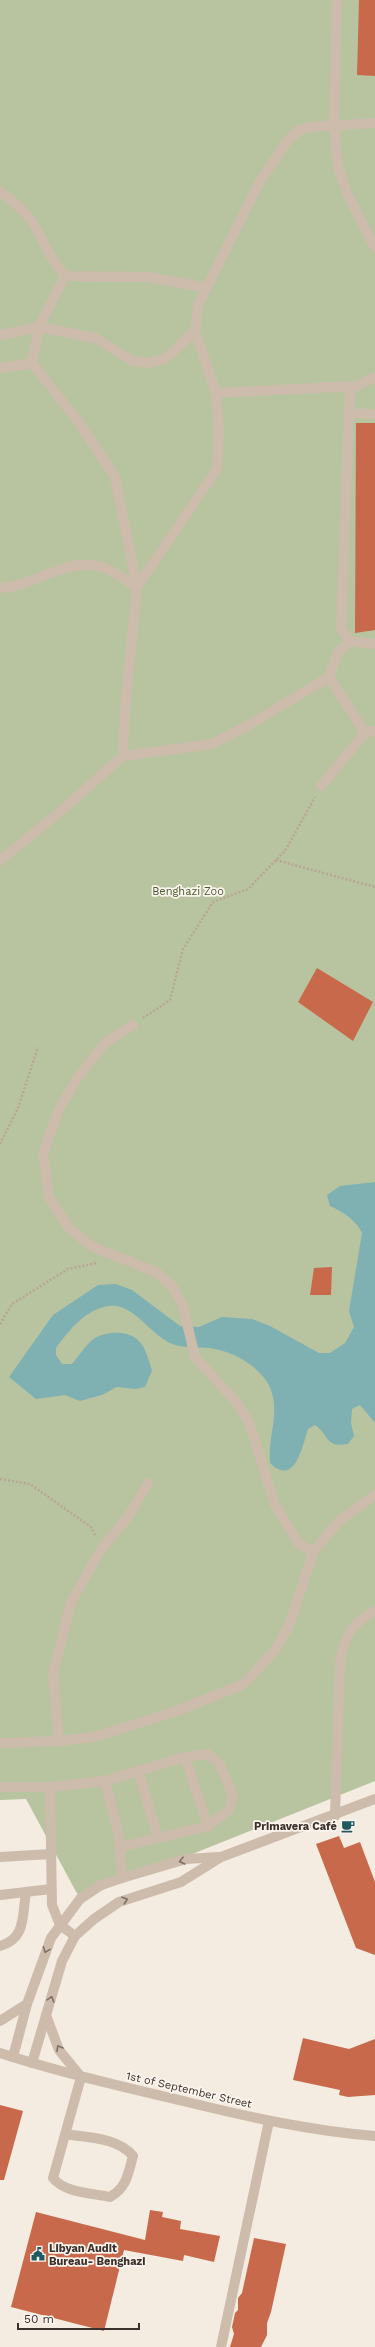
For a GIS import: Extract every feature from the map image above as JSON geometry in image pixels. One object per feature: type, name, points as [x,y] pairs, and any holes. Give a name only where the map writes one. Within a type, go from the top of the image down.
[{"type":"street","points":[[338,0],[334,125],[338,167],[347,193],[375,248]]},
{"type":"street","points":[[137,587],[217,469],[219,431],[216,393],[195,331],[198,305],[260,181],[288,140],[298,131],[309,127],[375,123]]},
{"type":"street","points":[[0,191],[22,210],[33,222],[58,268],[65,276],[149,277],[207,288]]},
{"type":"street","points":[[65,276],[39,327],[32,363],[80,424],[115,477],[137,587],[124,708],[123,756]]},
{"type":"street","points":[[0,335],[39,327],[95,338],[133,361],[150,363],[166,358],[195,331]]},
{"type":"street","points":[[0,368],[32,363]]},
{"type":"street","points":[[216,393],[357,386],[375,377]]},
{"type":"street","points":[[350,386],[341,629],[350,641],[375,644]]},
{"type":"street","points":[[349,414],[375,414]]},
{"type":"street","points":[[0,588],[22,585],[59,569],[82,564],[105,568],[137,587]]},
{"type":"street","points":[[0,861],[62,810],[123,756],[212,744],[249,726],[329,677],[338,652],[350,641]]},
{"type":"street","points":[[329,677],[365,733]]},
{"type":"street","points":[[321,786],[365,733],[375,730]]},
{"type":"street","points":[[133,1025],[106,1043],[78,1077],[59,1109],[43,1153],[49,1197],[68,1227],[91,1246],[156,1272],[172,1286],[186,1317],[193,1351],[200,1365],[238,1404],[250,1425],[275,1505],[299,1544],[313,1552]]},
{"type":"street","points":[[59,1741],[53,1674],[71,1602],[102,1548],[128,1517],[148,1483]]},
{"type":"street","points":[[0,1743],[59,1741],[94,1737],[174,1712],[244,1684],[275,1650],[290,1626],[313,1552],[339,1521],[375,1495]]},
{"type":"street","points":[[335,1816],[340,1662],[343,1644],[353,1626],[375,1611]]},
{"type":"street","points":[[0,1787],[50,1786],[105,1781],[185,1756],[208,1754],[220,1763],[233,1796],[229,1810],[208,1826],[120,1847]]},
{"type":"street","points":[[185,1756],[208,1826]]},
{"type":"street","points":[[138,1771],[158,1837]]},
{"type":"street","points":[[105,1781],[120,1847],[122,1878]]},
{"type":"street","points":[[50,1786],[52,1904],[60,1925],[75,1936]]},
{"type":"street","points":[[32,2063],[62,1961],[75,1936],[94,1919],[119,1902],[181,1882],[221,1857],[335,1816],[375,1799]]},
{"type":"street","points":[[0,1857],[51,1854]]},
{"type":"street","points":[[13,2057],[27,2004],[51,1938],[80,1899],[101,1885],[122,1878],[186,1859],[221,1857]]},
{"type":"street","points":[[0,1895],[51,1889]]},
{"type":"street","points":[[0,1946],[14,1941],[20,1932],[26,1893]]},
{"type":"street","points":[[0,2021],[27,2004]]},
{"type":"street","points":[[46,2015],[59,2050],[81,2077],[65,2134],[53,2178],[58,2184],[66,2188],[110,2197],[120,2191],[126,2182],[132,2156],[128,2150],[118,2143],[65,2134]]},
{"type":"street","name":"1st of September Street","points":[[0,2053],[81,2077],[269,2121],[346,2134],[375,2136]]},
{"type":"street","points":[[221,2347],[269,2121]]},
{"type":"path","points":[[133,1025],[170,1000],[183,949],[213,902],[248,889],[285,851],[321,786]]},
{"type":"path","points":[[276,860],[375,887]]},
{"type":"path","points":[[0,1144],[18,1108],[38,1047]]},
{"type":"path","points":[[0,1324],[12,1304],[68,1269],[99,1262]]},
{"type":"path","points":[[0,1479],[30,1484],[91,1527],[102,1548]]},
{"type":"green space","name":"Benghazi Zoo","points":[[0,0],[375,0],[375,1781],[80,1899],[26,1799],[0,1800]]},
{"type":"water","points":[[375,1182],[375,1423],[360,1405],[352,1409],[351,1423],[354,1436],[348,1444],[341,1445],[331,1443],[315,1425],[308,1429],[296,1462],[291,1468],[286,1470],[279,1469],[270,1463],[274,1402],[272,1392],[262,1375],[242,1359],[225,1352],[216,1349],[185,1347],[172,1344],[156,1333],[134,1314],[118,1306],[109,1306],[93,1311],[79,1321],[56,1348],[56,1355],[62,1364],[72,1364],[87,1345],[100,1336],[120,1333],[133,1336],[141,1343],[152,1371],[145,1387],[136,1389],[117,1387],[102,1395],[80,1401],[65,1395],[36,1399],[9,1377],[53,1315],[98,1285],[116,1284],[132,1290],[180,1326],[199,1327],[222,1317],[252,1319],[270,1326],[319,1353],[330,1353],[345,1343],[354,1327],[349,1311],[362,1233],[348,1216],[330,1206],[327,1195],[340,1186]]},
{"type":"building","points":[[359,0],[375,0],[375,76],[357,75]]},
{"type":"building","points":[[356,423],[375,423],[375,630],[355,633]]},
{"type":"building","points":[[317,968],[373,1002],[353,1041],[298,1002]]},
{"type":"building","points":[[332,1267],[331,1295],[310,1295],[314,1268]]},
{"type":"building","points":[[339,1836],[344,1848],[360,1842],[375,1882],[375,1955],[356,1948],[316,1844]]},
{"type":"building","points":[[303,2038],[349,2049],[375,2039],[375,2095],[348,2097],[339,2095],[340,2090],[293,2080]]},
{"type":"building","points":[[0,2105],[23,2111],[4,2180],[0,2180]]},
{"type":"building","points":[[150,2210],[163,2212],[162,2217],[181,2221],[180,2229],[220,2236],[214,2262],[184,2255],[183,2261],[124,2250],[104,2331],[11,2307],[36,2212],[145,2240]]},
{"type":"building","points":[[254,2238],[286,2244],[271,2312],[267,2323],[267,2335],[261,2347],[230,2347],[234,2334],[232,2327],[235,2313],[238,2310],[238,2298],[242,2293]]},
{"type":"place","name":"Primavera Café","points":[[348,1826]]},
{"type":"place","name":"Libyan Audit Bureau- Benghazi","points":[[38,2254]]}]
